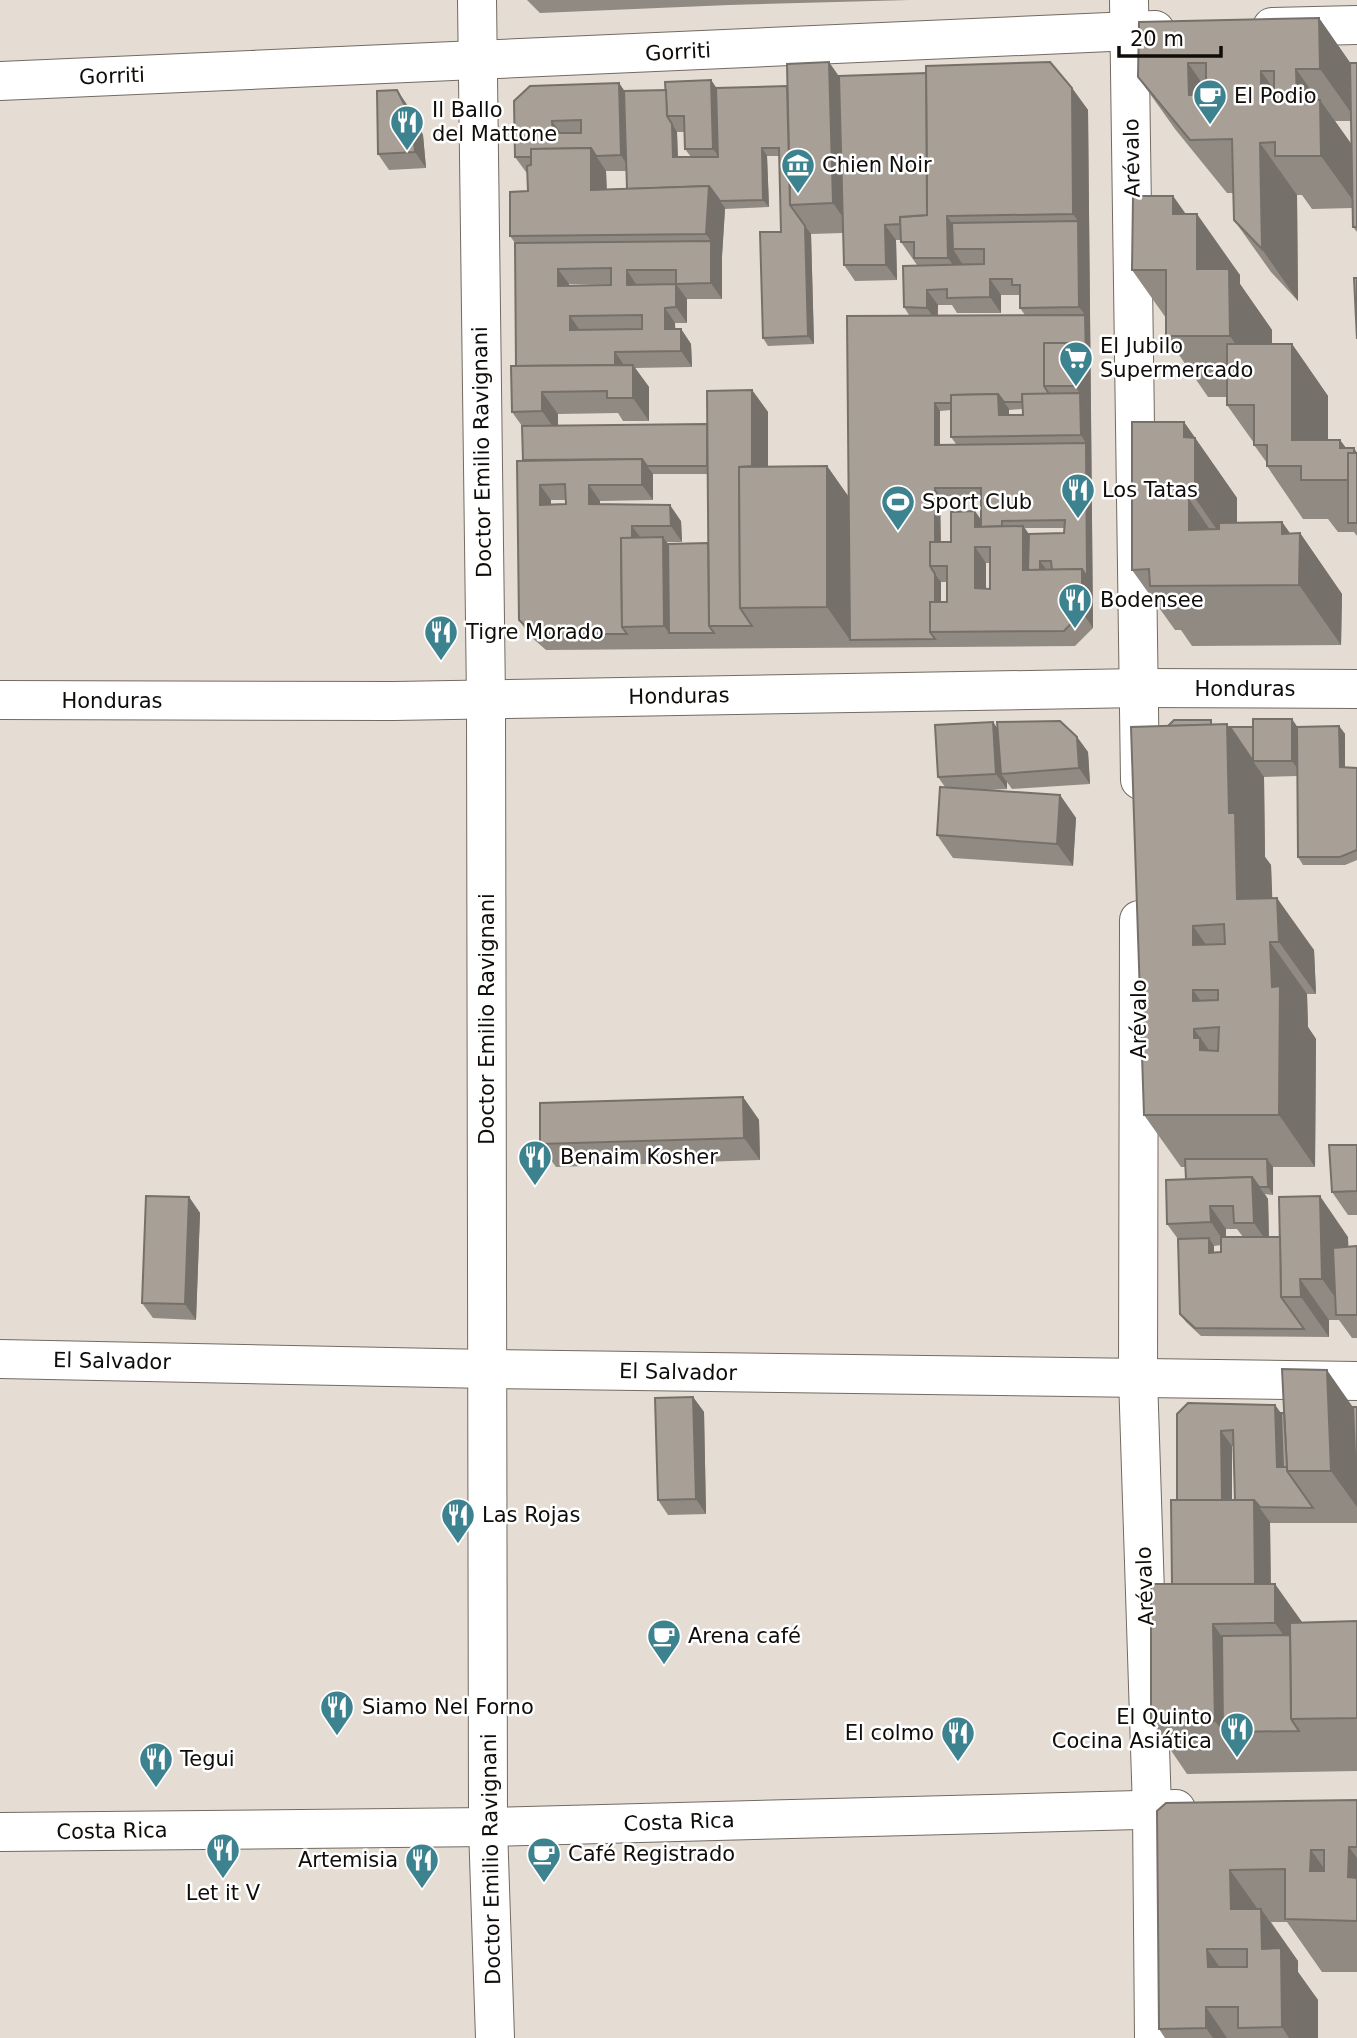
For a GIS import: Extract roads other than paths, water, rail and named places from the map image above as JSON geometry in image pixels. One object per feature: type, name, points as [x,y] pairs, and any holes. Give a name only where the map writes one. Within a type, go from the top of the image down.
[{"type":"street","name":"Doctor Emilio Ravignani","points":[[477,0],[486,699],[488,1827],[495,2038]]},
{"type":"street","name":"Gorriti","points":[[0,81],[477,61],[1129,15],[1183,30]]},
{"type":"street","name":"Arévalo","points":[[1129,15],[1140,814]]},
{"type":"street","points":[[1237,28],[1357,25]]},
{"type":"street","name":"Honduras","points":[[0,701],[486,699],[1140,688],[1357,690]]},
{"type":"street","name":"Arévalo","points":[[1140,884],[1138,1377],[1152,1809],[1154,2038]]},
{"type":"street","name":"El Salvador","points":[[0,1359],[1357,1381]]},
{"type":"street","name":"Costa Rica","points":[[0,1832],[488,1827],[1207,1809]]},
{"type":"place","name":"El Podio","points":[[1210,126]]},
{"type":"place","name":"Il Ballo del Mattone","points":[[407,152]]},
{"type":"place","name":"Chien Noir","points":[[798,195]]},
{"type":"place","name":"El Jubilo Supermercado","points":[[1076,388]]},
{"type":"place","name":"Los Tatas","points":[[1078,520]]},
{"type":"place","name":"Sport Club","points":[[898,532]]},
{"type":"place","name":"Bodensee","points":[[1075,630]]},
{"type":"place","name":"Tigre Morado","points":[[441,662]]},
{"type":"place","name":"Benaim Kosher","points":[[535,1187]]},
{"type":"place","name":"Las Rojas","points":[[458,1545]]},
{"type":"place","name":"Arena café","points":[[664,1666]]},
{"type":"place","name":"Siamo Nel Forno","points":[[337,1737]]},
{"type":"place","name":"El Quinto Cocina Asiática","points":[[1237,1759]]},
{"type":"place","name":"El colmo","points":[[958,1763]]},
{"type":"place","name":"Tegui","points":[[156,1789]]},
{"type":"place","name":"Let it V","points":[[223,1880]]},
{"type":"place","name":"Café Registrado","points":[[544,1884]]},
{"type":"place","name":"Artemisia","points":[[422,1890]]}]
